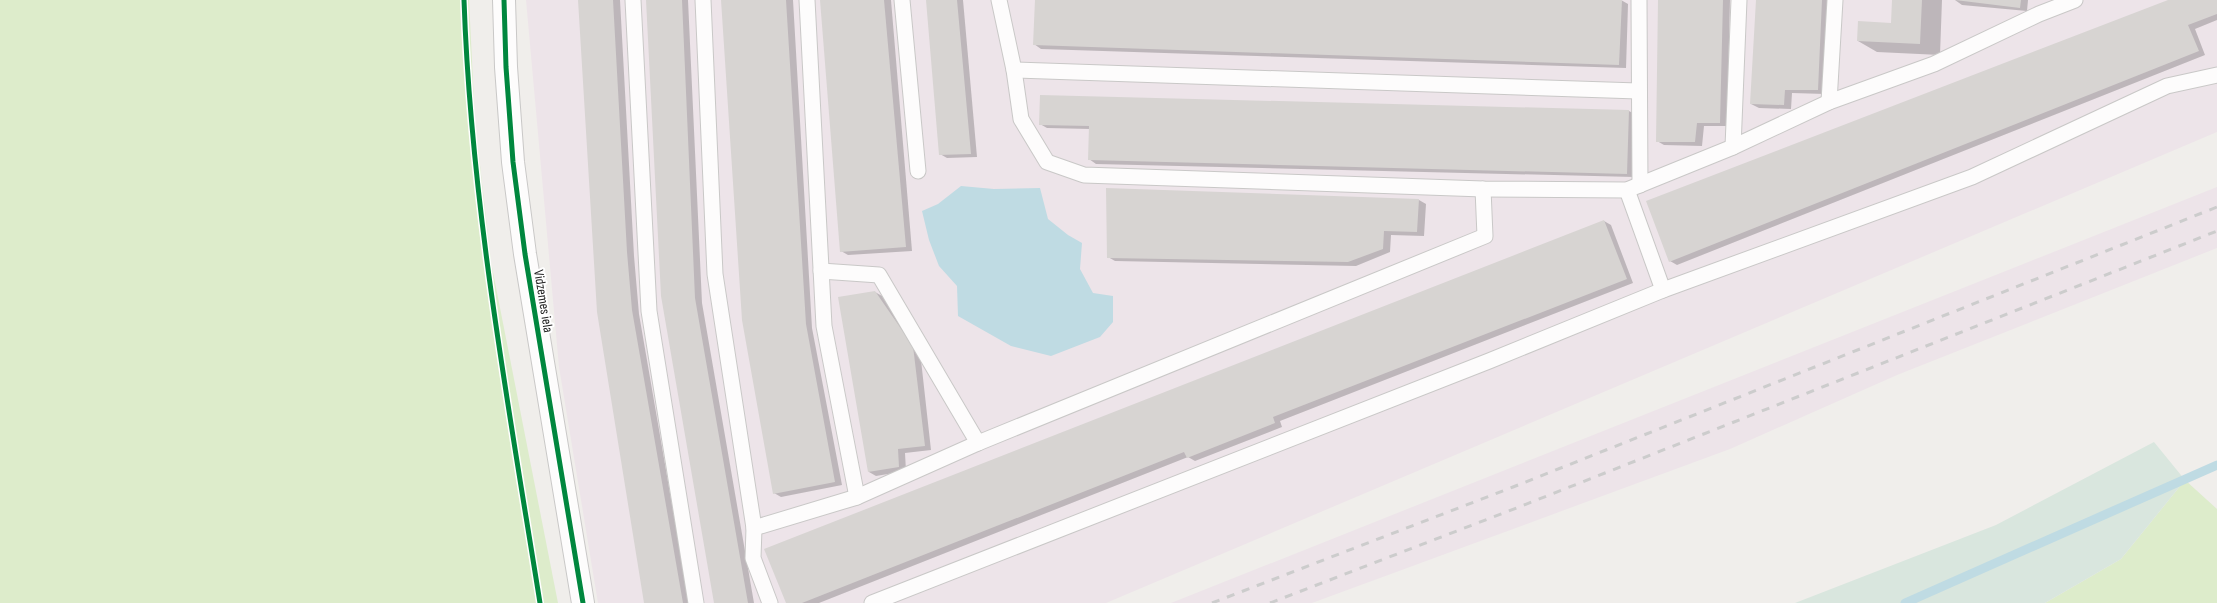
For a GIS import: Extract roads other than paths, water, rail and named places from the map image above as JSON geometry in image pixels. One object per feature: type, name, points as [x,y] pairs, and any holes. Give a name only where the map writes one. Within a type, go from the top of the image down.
[{"type":"street","name":"Vidzemes iela","points":[[504,0],[506,67],[513,162],[524,254],[583,603]]},
{"type":"lane","points":[[633,0],[649,311],[696,603]]},
{"type":"lane","points":[[703,0],[715,274],[754,528],[753,558],[770,603]]},
{"type":"lane","points":[[807,0],[824,326],[857,497]]},
{"type":"lane","points":[[902,0],[918,171]]},
{"type":"lane","points":[[998,0],[1014,70],[1021,118],[1047,162],[1084,175],[1483,189],[1633,188],[1733,147],[1830,102],[1934,64],[2039,7],[2075,0]]},
{"type":"lane","points":[[1639,0],[1638,91],[1633,188],[1663,290]]},
{"type":"lane","points":[[1733,147],[1739,0]]},
{"type":"lane","points":[[1830,102],[1835,0]]},
{"type":"lane","points":[[1014,70],[1638,91]]},
{"type":"lane","points":[[872,603],[1489,362],[1663,290],[1972,177],[2168,86],[2217,75]]},
{"type":"lane","points":[[754,528],[857,497],[978,443],[1485,236],[1483,189]]},
{"type":"lane","points":[[822,271],[879,275],[978,443]]},
{"type":"water","points":[[961,186],[994,189],[1040,188],[1048,219],[1068,235],[1082,243],[1080,269],[1093,293],[1113,296],[1113,322],[1100,337],[1051,356],[1011,346],[958,316],[957,286],[939,266],[929,240],[922,211],[938,204]]},
{"type":"waterway","points":[[1905,603],[2217,465]]},
{"type":"railway","points":[[1212,603],[1513,487],[2217,207]]},
{"type":"railway","points":[[1270,603],[1519,507],[2217,231]]}]
